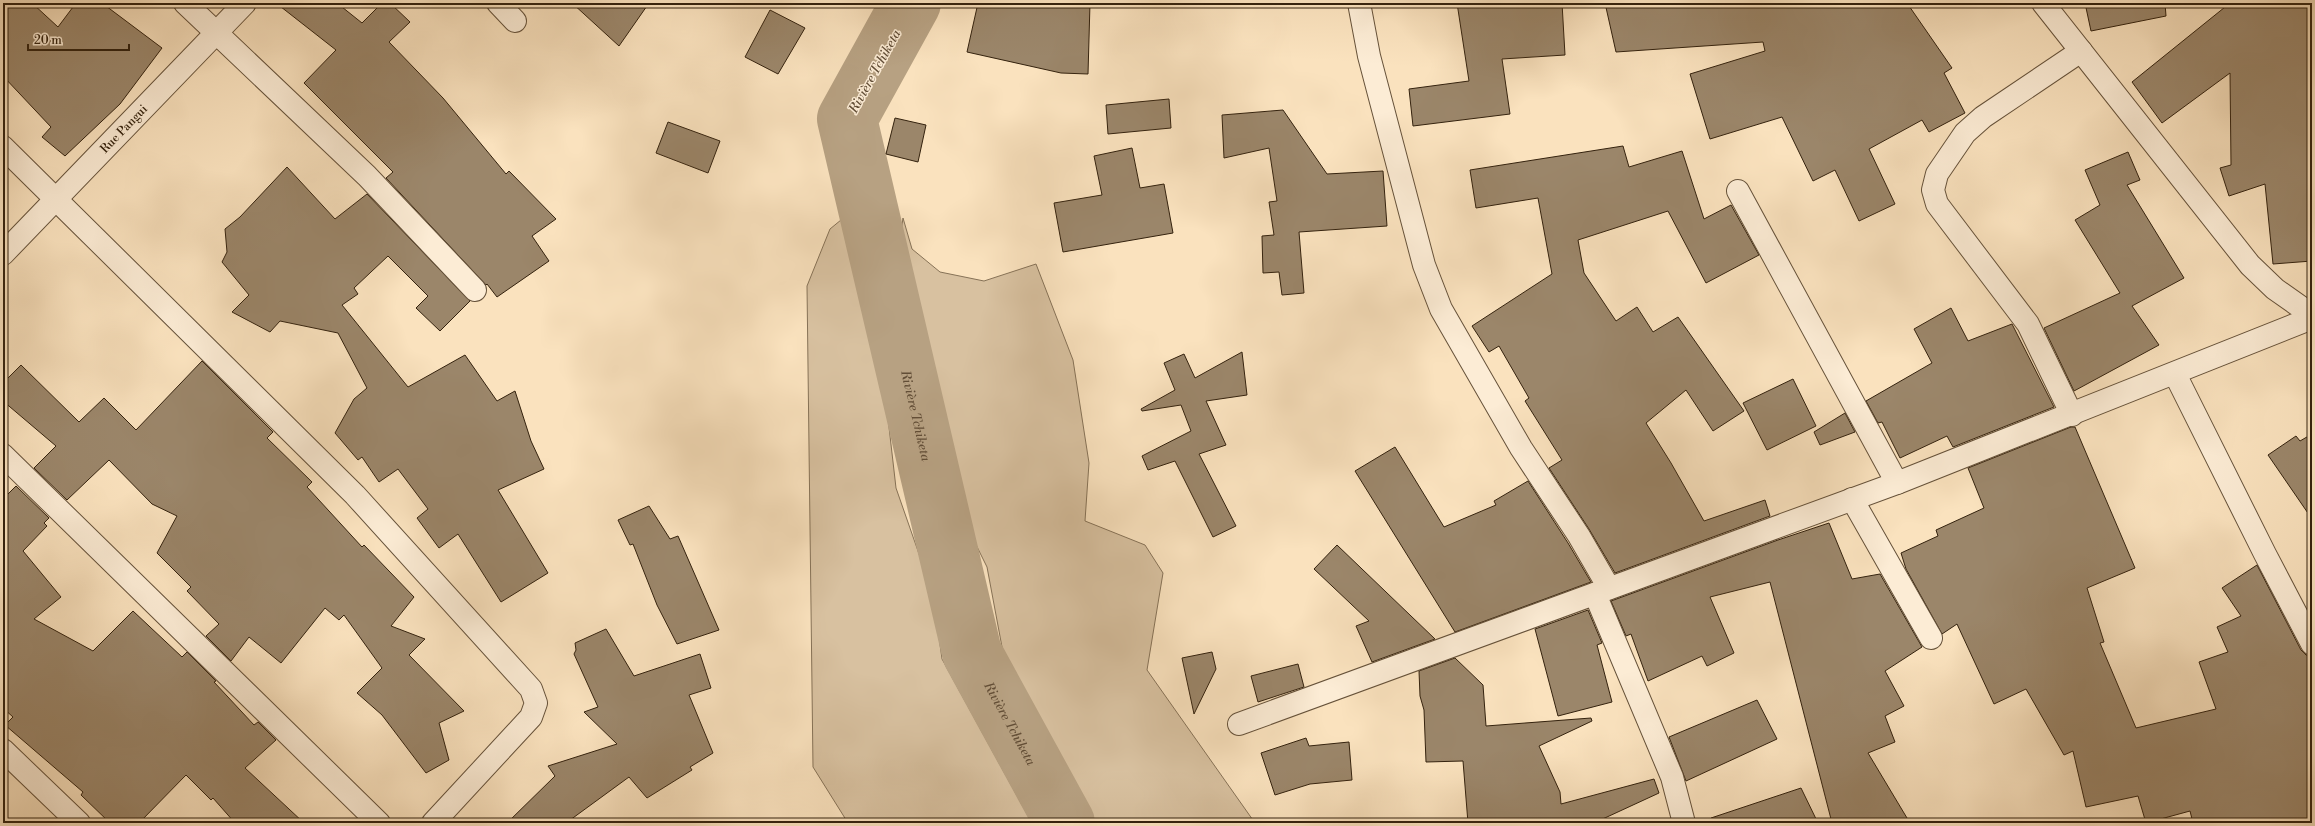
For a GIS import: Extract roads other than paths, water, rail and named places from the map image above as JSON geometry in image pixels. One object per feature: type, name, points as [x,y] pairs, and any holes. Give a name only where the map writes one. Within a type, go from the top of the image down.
[{"type":"street","points":[[186,3],[367,176],[475,290]]},
{"type":"street","name":"Rue Pangui","points":[[3,254],[215,32],[245,3]]},
{"type":"street","points":[[498,3],[515,21]]},
{"type":"street","points":[[1359,3],[1369,56],[1424,265],[1441,309],[1521,448],[1579,536],[1602,591],[1672,777],[1684,823]]},
{"type":"street","points":[[2043,3],[2250,265],[2275,289],[2312,315]]},
{"type":"street","points":[[2072,415],[2028,324],[1937,204],[1933,190],[1937,174],[1965,133],[1983,118],[2080,51]]},
{"type":"street","points":[[3,147],[355,495],[530,689],[536,703],[531,717],[433,823]]},
{"type":"street","points":[[1738,191],[1897,483]]},
{"type":"street","points":[[1239,724],[1897,483],[1996,442],[2072,415],[2312,318]]},
{"type":"street","points":[[2175,374],[2312,644]]},
{"type":"street","points":[[3,455],[379,823]]},
{"type":"street","points":[[1852,499],[1931,638]]},
{"type":"street","points":[[3,750],[79,823]]},
{"type":"waterway","name":"Rivière Tchiketa","points":[[911,3],[847,119],[972,653],[1065,823]]}]
